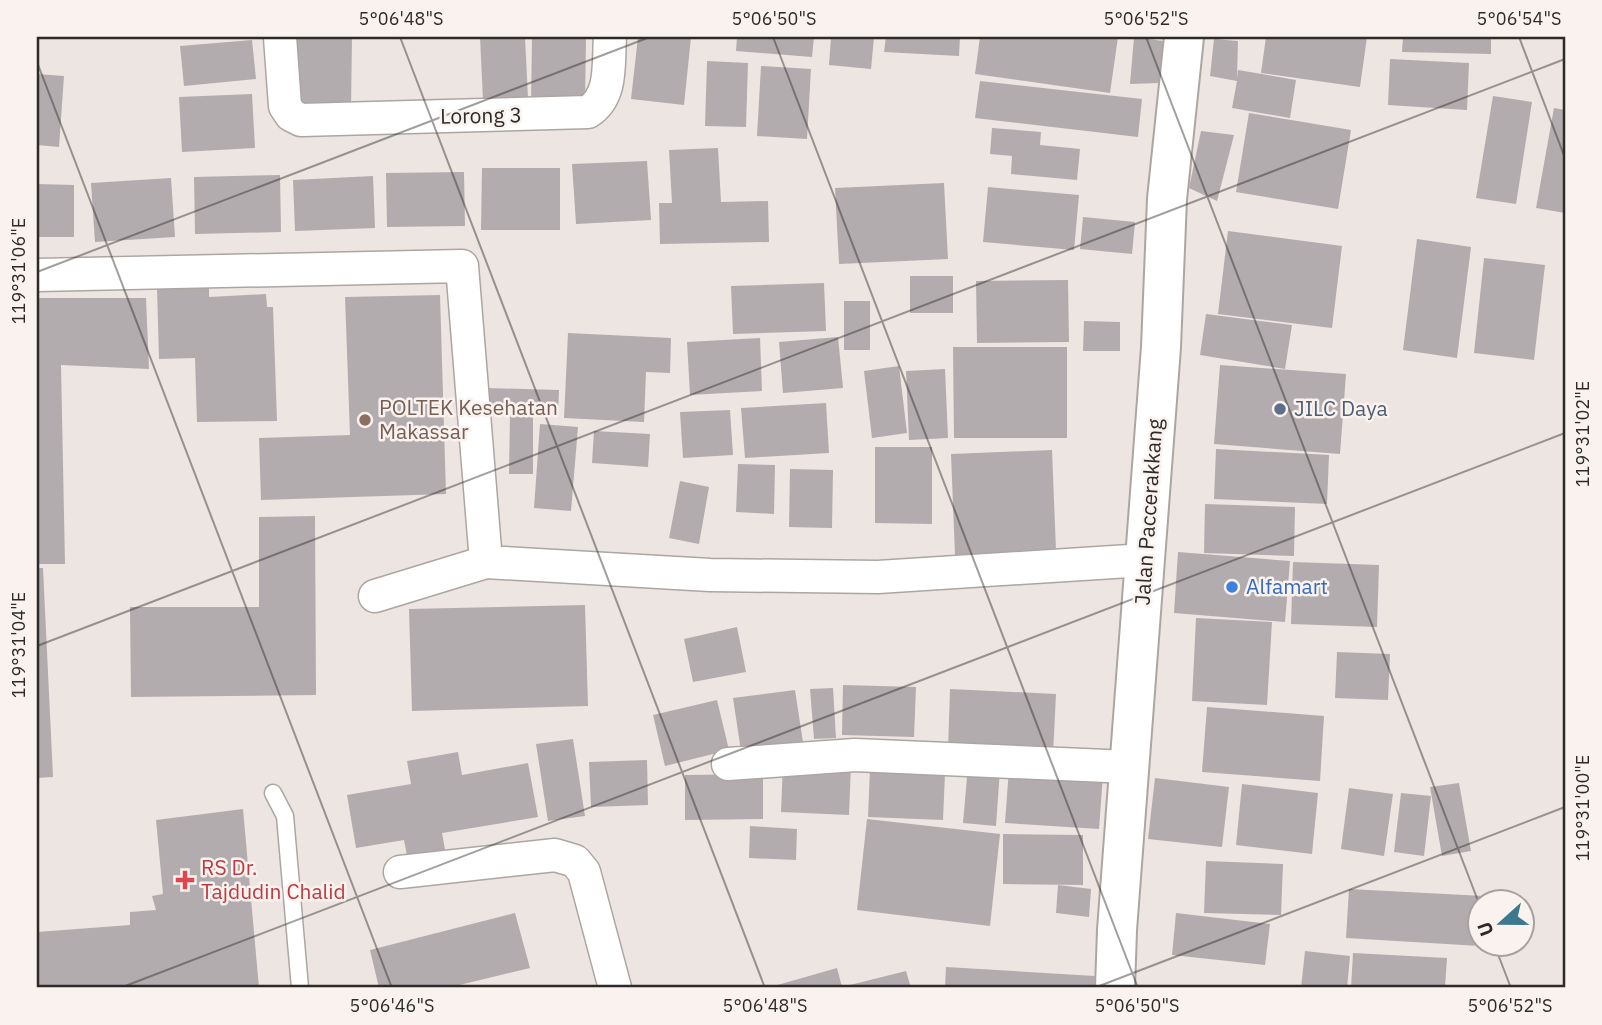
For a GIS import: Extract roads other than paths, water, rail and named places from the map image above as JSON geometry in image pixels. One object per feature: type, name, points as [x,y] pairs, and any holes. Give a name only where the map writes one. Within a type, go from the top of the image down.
[{"type":"main road","name":"Jalan Paccerakkang","points":[[1115,988],[1161,348],[1167,199],[1184,37]]},
{"type":"street","name":"Lorong 3","points":[[280,37],[285,106],[291,115],[301,120],[588,112],[600,105],[607,86],[610,37]]},
{"type":"street","points":[[37,275],[462,267],[486,562]]},
{"type":"street","points":[[375,596],[486,562],[710,575],[878,577],[1146,560]]},
{"type":"street","points":[[728,764],[855,755],[1129,767]]},
{"type":"street","points":[[400,872],[555,855],[575,862],[584,872],[615,988]]},
{"type":"lane","points":[[273,793],[285,816],[300,988]]},
{"type":"place","name":"JILC Daya","points":[[1280,409]]},
{"type":"place","name":"POLTEK Kesehatan Makassar","points":[[365,420]]},
{"type":"place","name":"Alfamart","points":[[1232,587]]},
{"type":"place","name":"RS Dr. Tajdudin Chalid","points":[[185,880]]}]
